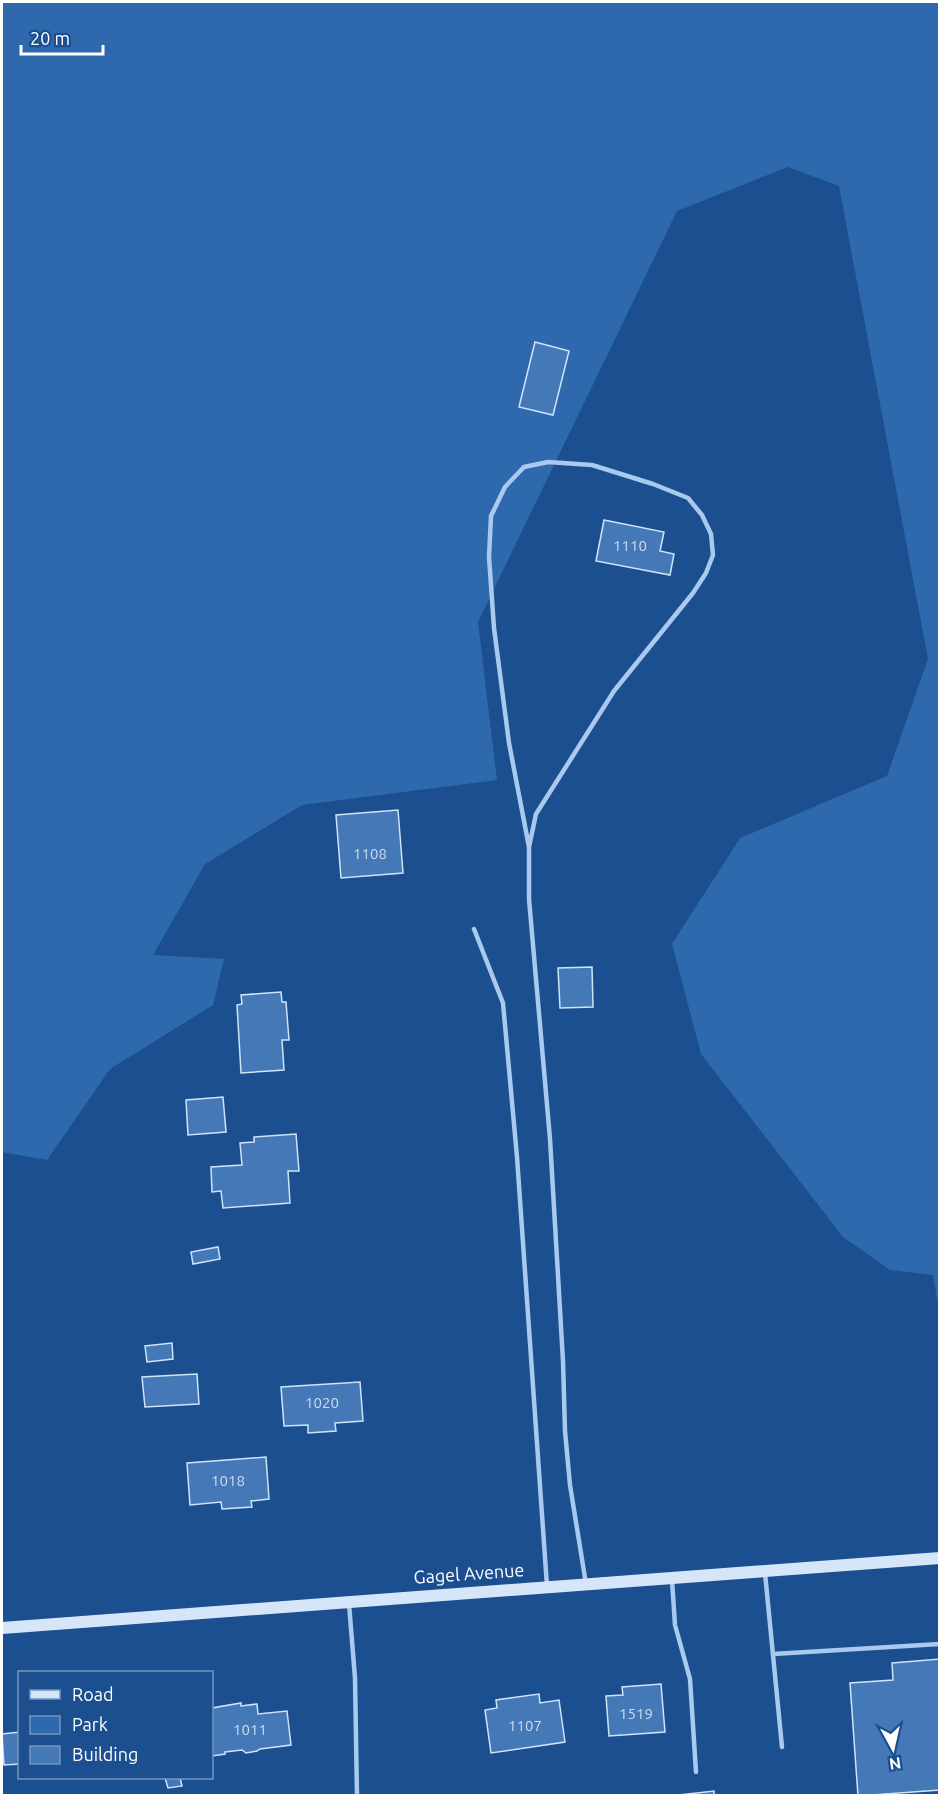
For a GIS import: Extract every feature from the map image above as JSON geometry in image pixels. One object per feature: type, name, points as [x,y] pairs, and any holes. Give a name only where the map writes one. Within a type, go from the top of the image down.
[{"type":"street","name":"Gagel Avenue","points":[[2,1628],[939,1558]]},
{"type":"lane","points":[[529,847],[536,814],[608,701],[693,593],[706,573],[713,555],[711,534],[702,515],[688,498],[653,484],[592,465],[548,462],[524,467],[505,487],[491,516],[489,556],[494,628],[509,743],[529,847],[529,899],[550,1139],[565,1431],[570,1485],[586,1584]]},
{"type":"lane","points":[[474,929],[503,1003],[517,1157],[547,1587]]},
{"type":"lane","points":[[764,1570],[782,1746]]},
{"type":"lane","points":[[672,1578],[675,1624],[690,1679],[696,1772]]},
{"type":"lane","points":[[349,1601],[355,1678],[357,1796]]},
{"type":"lane","points":[[773,1654],[939,1644]]},
{"type":"green space","points":[[2,2],[939,2],[939,1300],[933,1275],[890,1270],[843,1237],[701,1054],[672,944],[740,838],[887,776],[928,659],[839,186],[788,167],[677,211],[478,622],[497,780],[302,805],[205,864],[153,955],[224,959],[213,1005],[110,1069],[47,1160],[2,1152]]},
{"type":"building","points":[[535,342],[569,351],[553,415],[519,407]]},
{"type":"building","points":[[604,520],[664,532],[660,551],[674,554],[670,575],[596,561]]},
{"type":"building","points":[[398,810],[403,873],[341,878],[336,815]]},
{"type":"building","points":[[592,967],[593,1007],[560,1008],[558,968]]},
{"type":"building","points":[[281,992],[282,1002],[286,1002],[289,1040],[282,1040],[284,1070],[241,1073],[237,1005],[242,1004],[241,995]]},
{"type":"building","points":[[223,1097],[226,1132],[188,1135],[186,1100]]},
{"type":"building","points":[[296,1134],[299,1171],[288,1171],[290,1203],[223,1208],[221,1191],[212,1192],[211,1167],[242,1165],[240,1143],[254,1142],[254,1137]]},
{"type":"building","points":[[218,1247],[220,1259],[193,1264],[191,1252]]},
{"type":"building","points":[[172,1343],[173,1359],[147,1362],[145,1346]]},
{"type":"building","points":[[197,1374],[199,1404],[145,1407],[142,1377]]},
{"type":"building","points":[[360,1382],[363,1421],[335,1423],[336,1431],[308,1433],[308,1425],[284,1426],[281,1387]]},
{"type":"building","points":[[266,1457],[269,1499],[251,1501],[252,1507],[222,1509],[221,1502],[190,1505],[187,1463]]},
{"type":"building","points":[[940,1659],[940,1790],[858,1796],[850,1683],[893,1680],[892,1663]]},
{"type":"building","points":[[661,1684],[665,1732],[609,1736],[606,1696],[623,1695],[622,1687]]},
{"type":"building","points":[[539,1694],[540,1703],[559,1700],[565,1742],[491,1753],[485,1710],[497,1708],[496,1700]]},
{"type":"building","points":[[241,1703],[241,1706],[257,1704],[258,1714],[287,1711],[291,1745],[246,1753],[242,1750],[225,1752],[225,1754],[213,1756],[213,1708]]},
{"type":"building","points":[[18,1732],[18,1764],[4,1765],[2,1734]]},
{"type":"building","points":[[165,1779],[180,1779],[182,1786],[168,1788]]},
{"type":"building","points":[[714,1791],[714,1796],[679,1796],[679,1795]]}]
